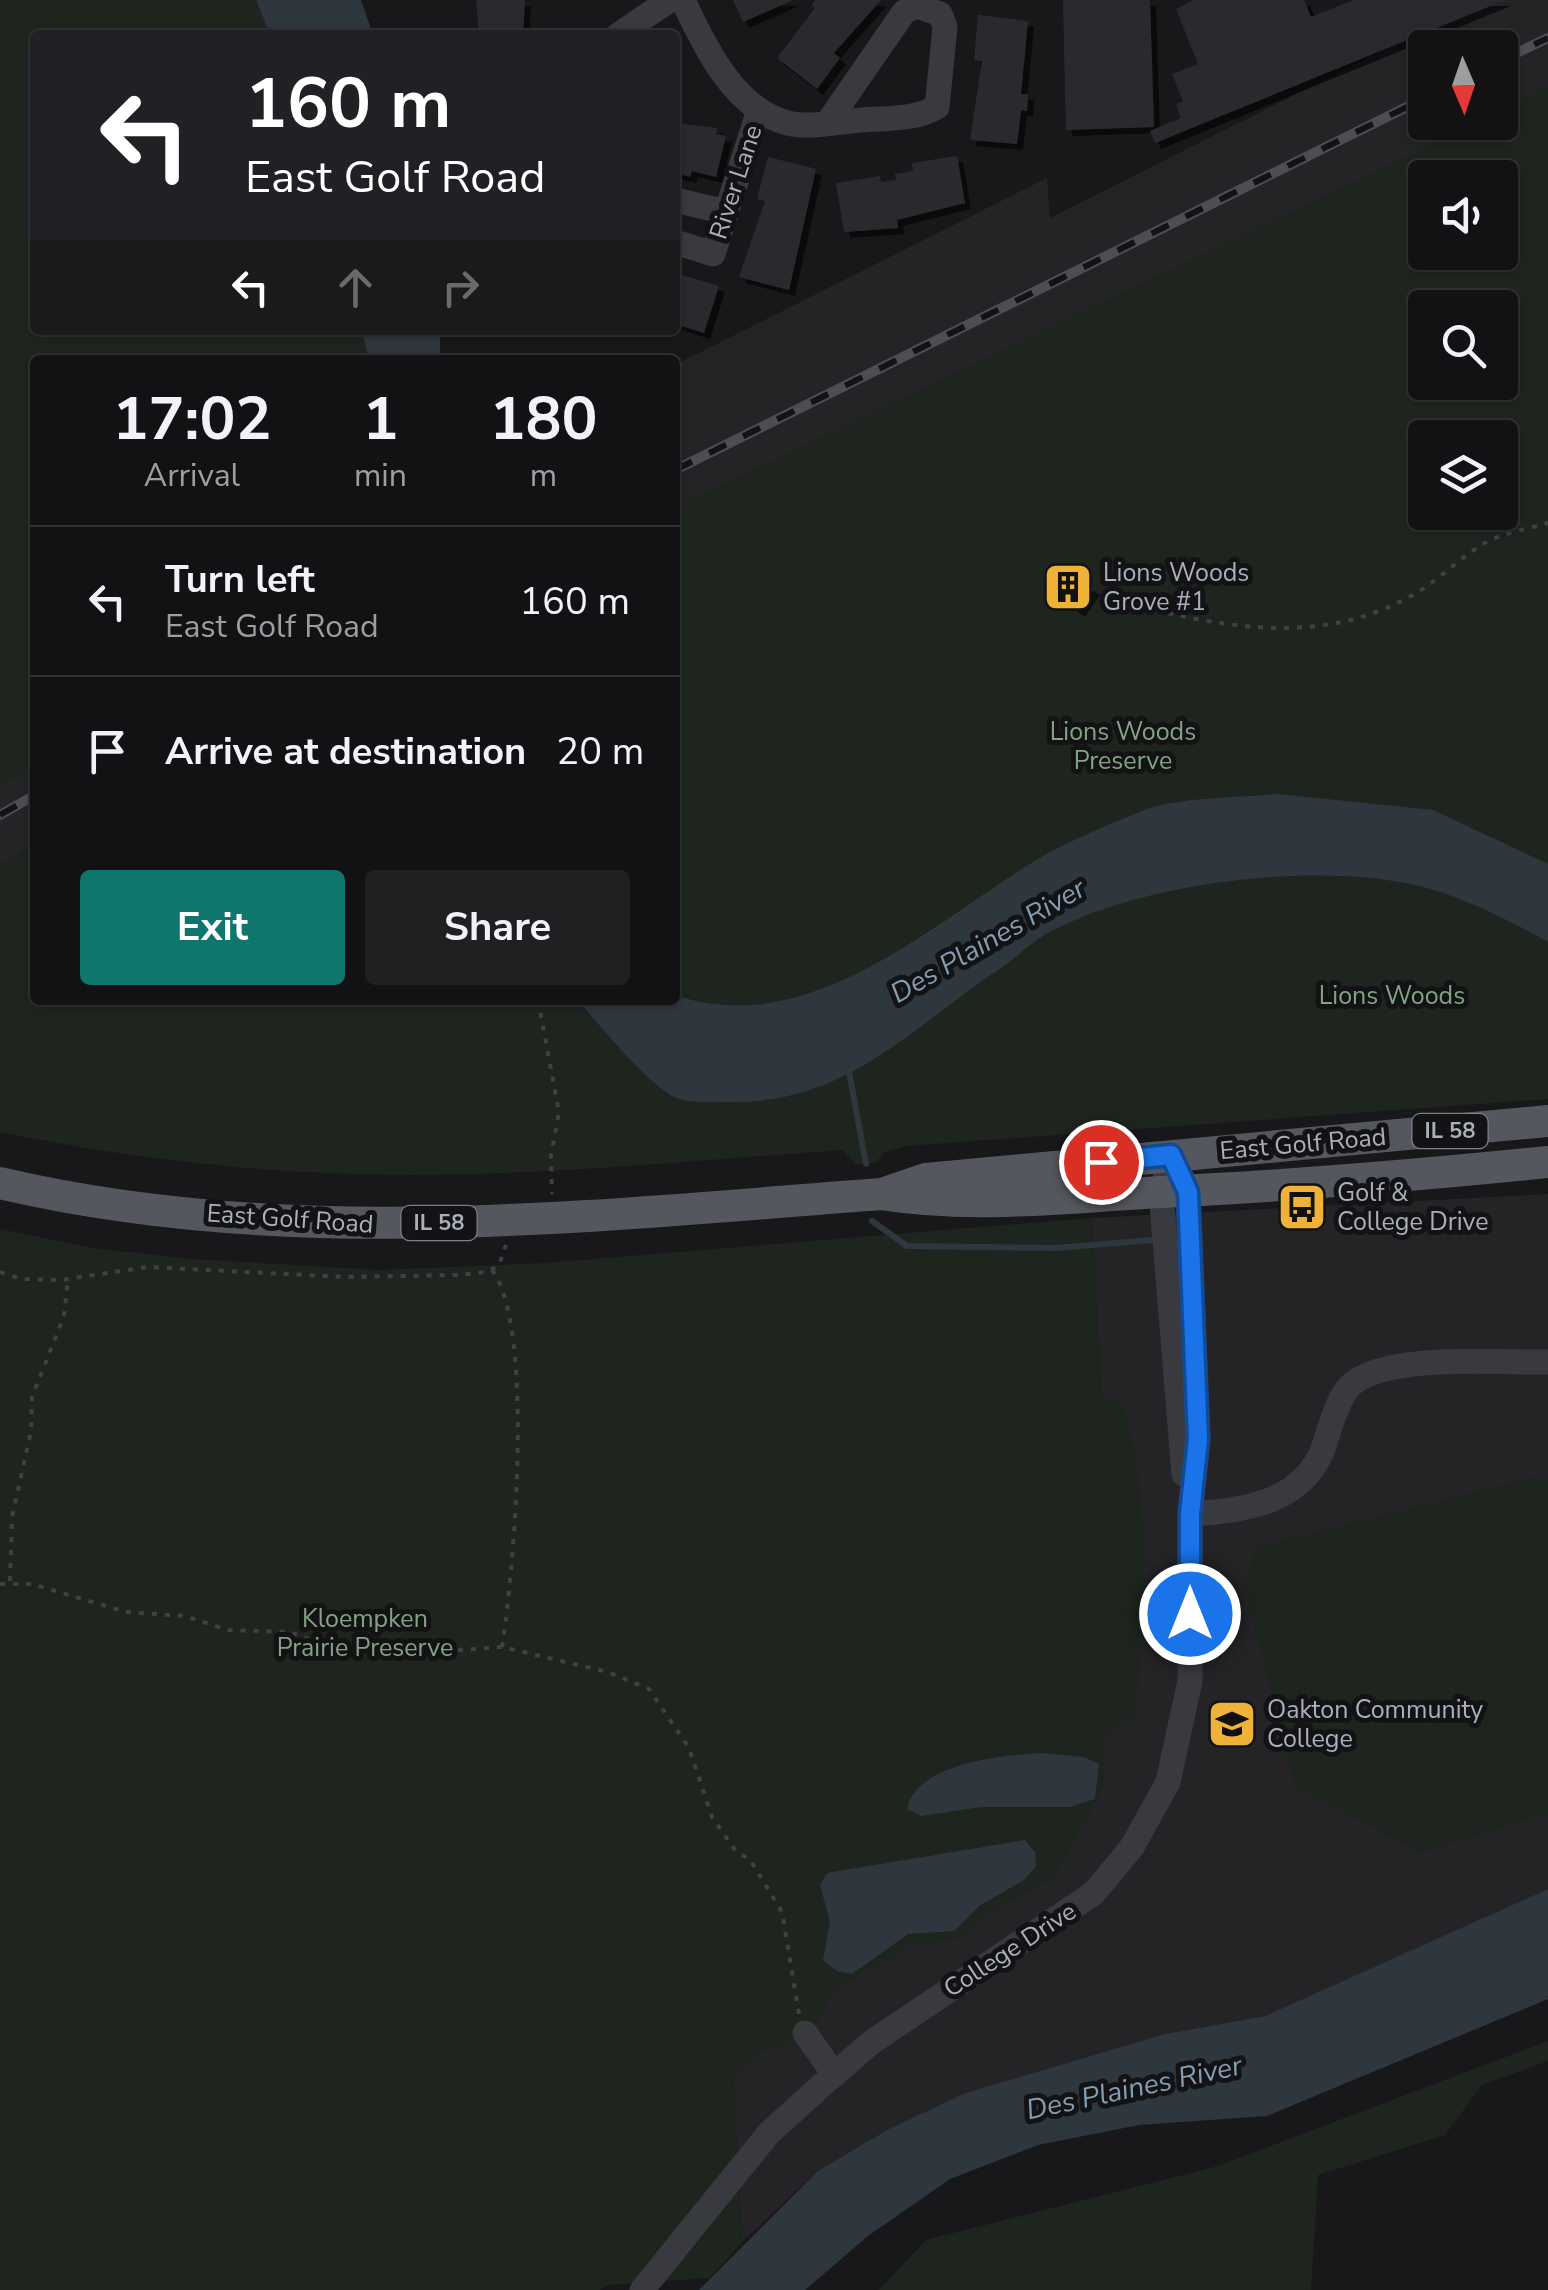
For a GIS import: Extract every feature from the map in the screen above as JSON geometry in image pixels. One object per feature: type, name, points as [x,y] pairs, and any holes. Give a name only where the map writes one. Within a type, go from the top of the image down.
[{"type":"main road","name":"East Golf Road","points":[[880,1194],[926,1179],[1548,1121]]},
{"type":"main road","name":"East Golf Road","points":[[0,1183],[129,1206],[256,1219],[388,1225],[553,1219],[880,1194],[932,1202],[1174,1192],[1335,1183],[1548,1162]]},
{"type":"street","points":[[625,30],[670,0]]},
{"type":"street","points":[[683,0],[705,48],[758,110],[793,124],[828,122],[924,115],[938,108],[945,26],[940,14],[917,6],[904,12],[828,122]]},
{"type":"street","name":"River Lane","points":[[680,244],[713,254],[758,110]]},
{"type":"street","points":[[680,201],[726,212]]},
{"type":"street","name":"College Drive","points":[[642,2290],[769,2133],[834,2074],[922,2007],[1066,1916],[1094,1892],[1132,1847],[1168,1782],[1190,1681],[1190,1514],[1171,1155]]},
{"type":"street","points":[[1190,1514],[1245,1511],[1280,1496],[1308,1476],[1350,1385],[1382,1368],[1548,1362]]},
{"type":"street","points":[[805,2034],[834,2074]]},
{"type":"path","points":[[1105,598],[1240,628],[1328,626],[1372,615],[1407,598],[1485,543],[1548,523]]},
{"type":"path","points":[[539,1005],[560,1112],[551,1156],[553,1219]]},
{"type":"path","points":[[0,1272],[21,1279],[68,1280],[148,1267],[344,1277],[457,1275],[492,1270],[500,1265],[515,1221]]},
{"type":"path","points":[[492,1270],[504,1286],[514,1328],[517,1470],[510,1598],[502,1647]]},
{"type":"path","points":[[10,1584],[12,1518],[31,1431],[32,1397],[64,1316],[68,1280]]},
{"type":"path","points":[[0,1584],[32,1584],[126,1612],[185,1616],[228,1630],[290,1632],[328,1646],[391,1655],[502,1647],[608,1672],[649,1689],[668,1710],[689,1748],[712,1818],[736,1850],[751,1861],[782,1912],[790,1984],[805,2034]]},
{"type":"shaded area","points":[[1483,0],[1548,0],[1548,87],[1518,102],[1518,30],[1423,30]]},
{"type":"shaded area","points":[[1408,38],[1408,140],[1441,140],[1054,328],[680,540],[680,362],[1047,178],[1050,218]]},
{"type":"shaded area","points":[[30,695],[30,911],[0,912],[0,712]]},
{"type":"shaded area","name":"Oakton Community College","points":[[1548,1194],[1548,1889],[1265,2016],[1165,2034],[818,2171],[742,2242],[715,1737],[1117,1712],[1092,1218]]},
{"type":"green space","points":[[0,0],[256,0],[268,30],[30,30],[30,335],[363,335],[368,355],[30,355],[30,770],[0,786]]},
{"type":"green space","name":"Lions Woods Preserve","points":[[1548,87],[1548,1099],[906,1146],[885,1152],[875,1163],[856,1164],[842,1150],[584,1169],[454,1174],[243,1168],[121,1153],[0,1132],[0,863],[30,846],[30,1005],[680,1005],[680,505],[1441,140],[1518,140],[1518,102]]},
{"type":"green space","name":"Kloempken Prairie Preserve","points":[[1092,1218],[1101,1398],[1121,1404],[1131,1436],[1142,1514],[1143,1598],[1136,1713],[1102,1739],[1106,1784],[1053,1878],[986,1915],[961,1939],[912,1944],[833,1992],[817,2024],[794,2040],[762,2052],[733,2073],[742,2242],[710,2278],[608,2285],[600,2290],[0,2290],[0,1229],[93,1248],[192,1259],[380,1270],[544,1263]]},
{"type":"green space","points":[[1538,1476],[1548,1484],[1548,1813],[1420,1853],[1295,1786],[1246,1594],[1254,1548]]},
{"type":"green space","points":[[1548,2041],[1548,2061],[1482,2085],[1445,2135],[1318,2175],[1311,2290],[879,2290],[926,2240],[1218,2166]]},
{"type":"water","points":[[256,0],[361,0],[371,30],[268,30]]},
{"type":"water","points":[[363,335],[440,335],[440,355],[368,355]]},
{"type":"water","name":"Des Plaines River","points":[[1278,794],[1433,810],[1548,864],[1548,942],[1461,900],[1388,880],[1288,876],[1182,889],[1131,900],[1046,934],[873,1060],[806,1091],[768,1100],[700,1102],[674,1097],[637,1067],[582,1005],[680,1005],[680,996],[725,1005],[774,1002],[821,989],[912,942],[1063,845],[1156,806]]},
{"type":"water","points":[[1042,1753],[1084,1757],[1099,1764],[1095,1799],[1070,1807],[981,1807],[921,1816],[907,1809],[914,1793],[943,1772],[985,1759]]},
{"type":"water","points":[[1025,1840],[1035,1852],[1036,1866],[1024,1880],[979,1906],[954,1931],[908,1934],[852,1974],[837,1971],[823,1960],[830,1922],[820,1885],[827,1873]]},
{"type":"water","name":"Des Plaines River","points":[[1548,1889],[1548,1999],[1267,2116],[1139,2125],[1038,2145],[950,2179],[868,2236],[805,2290],[699,2290],[818,2171],[891,2128],[966,2093],[1165,2034],[1265,2016]]},
{"type":"building","points":[[476,0],[525,0],[523,30],[479,30]]},
{"type":"building","points":[[733,0],[793,0],[743,22]]},
{"type":"building","points":[[815,0],[881,0],[834,53],[840,58],[817,89],[777,58],[815,8],[811,6]]},
{"type":"building","points":[[1063,0],[1150,0],[1154,127],[1066,130]]},
{"type":"building","points":[[1193,0],[1304,0],[1311,17],[1354,0],[1505,0],[1432,30],[1408,30],[1408,40],[1155,143],[1150,131],[1181,118],[1176,104],[1183,101],[1172,74],[1198,64],[1176,9]]},
{"type":"building","points":[[978,15],[1028,21],[1021,94],[1028,94],[1027,111],[1021,110],[1017,144],[970,140],[982,61],[974,60]]},
{"type":"building","points":[[680,124],[717,128],[716,134],[726,136],[716,177],[692,171],[690,177],[680,174]]},
{"type":"building","points":[[957,156],[965,203],[897,220],[898,228],[844,232],[836,183],[880,176],[881,182],[896,180],[895,174],[913,171],[912,163]]},
{"type":"building","points":[[768,157],[816,169],[789,290],[739,277],[765,201],[757,199]]},
{"type":"building","points":[[680,275],[719,286],[704,333],[680,326]]},
{"type":"building","name":"Lions Woods Grove #1","points":[[1057,563],[1071,573],[1076,566],[1087,574],[1082,581],[1094,589],[1079,611],[1042,585]]},
{"type":"waterway","points":[[848,1066],[866,1164]]},
{"type":"waterway","points":[[872,1221],[907,1246],[1056,1248],[1152,1240]]},
{"type":"railway","points":[[1518,52],[1548,38]]},
{"type":"railway","points":[[680,468],[1408,106]]},
{"type":"railway","points":[[0,815],[30,798]]},
{"type":"place","name":"Lions Woods Grove #1","points":[[1068,587]]},
{"type":"place","name":"Golf & College Drive","points":[[1302,1207]]},
{"type":"place","name":"Oakton Community College","points":[[1232,1724]]},
{"type":"route","points":[[1101,1162],[1171,1155],[1188,1192],[1198,1439],[1190,1514],[1190,1614]]},
{"type":"park label","name":"Lions Woods","points":[[1392,996]]}]
